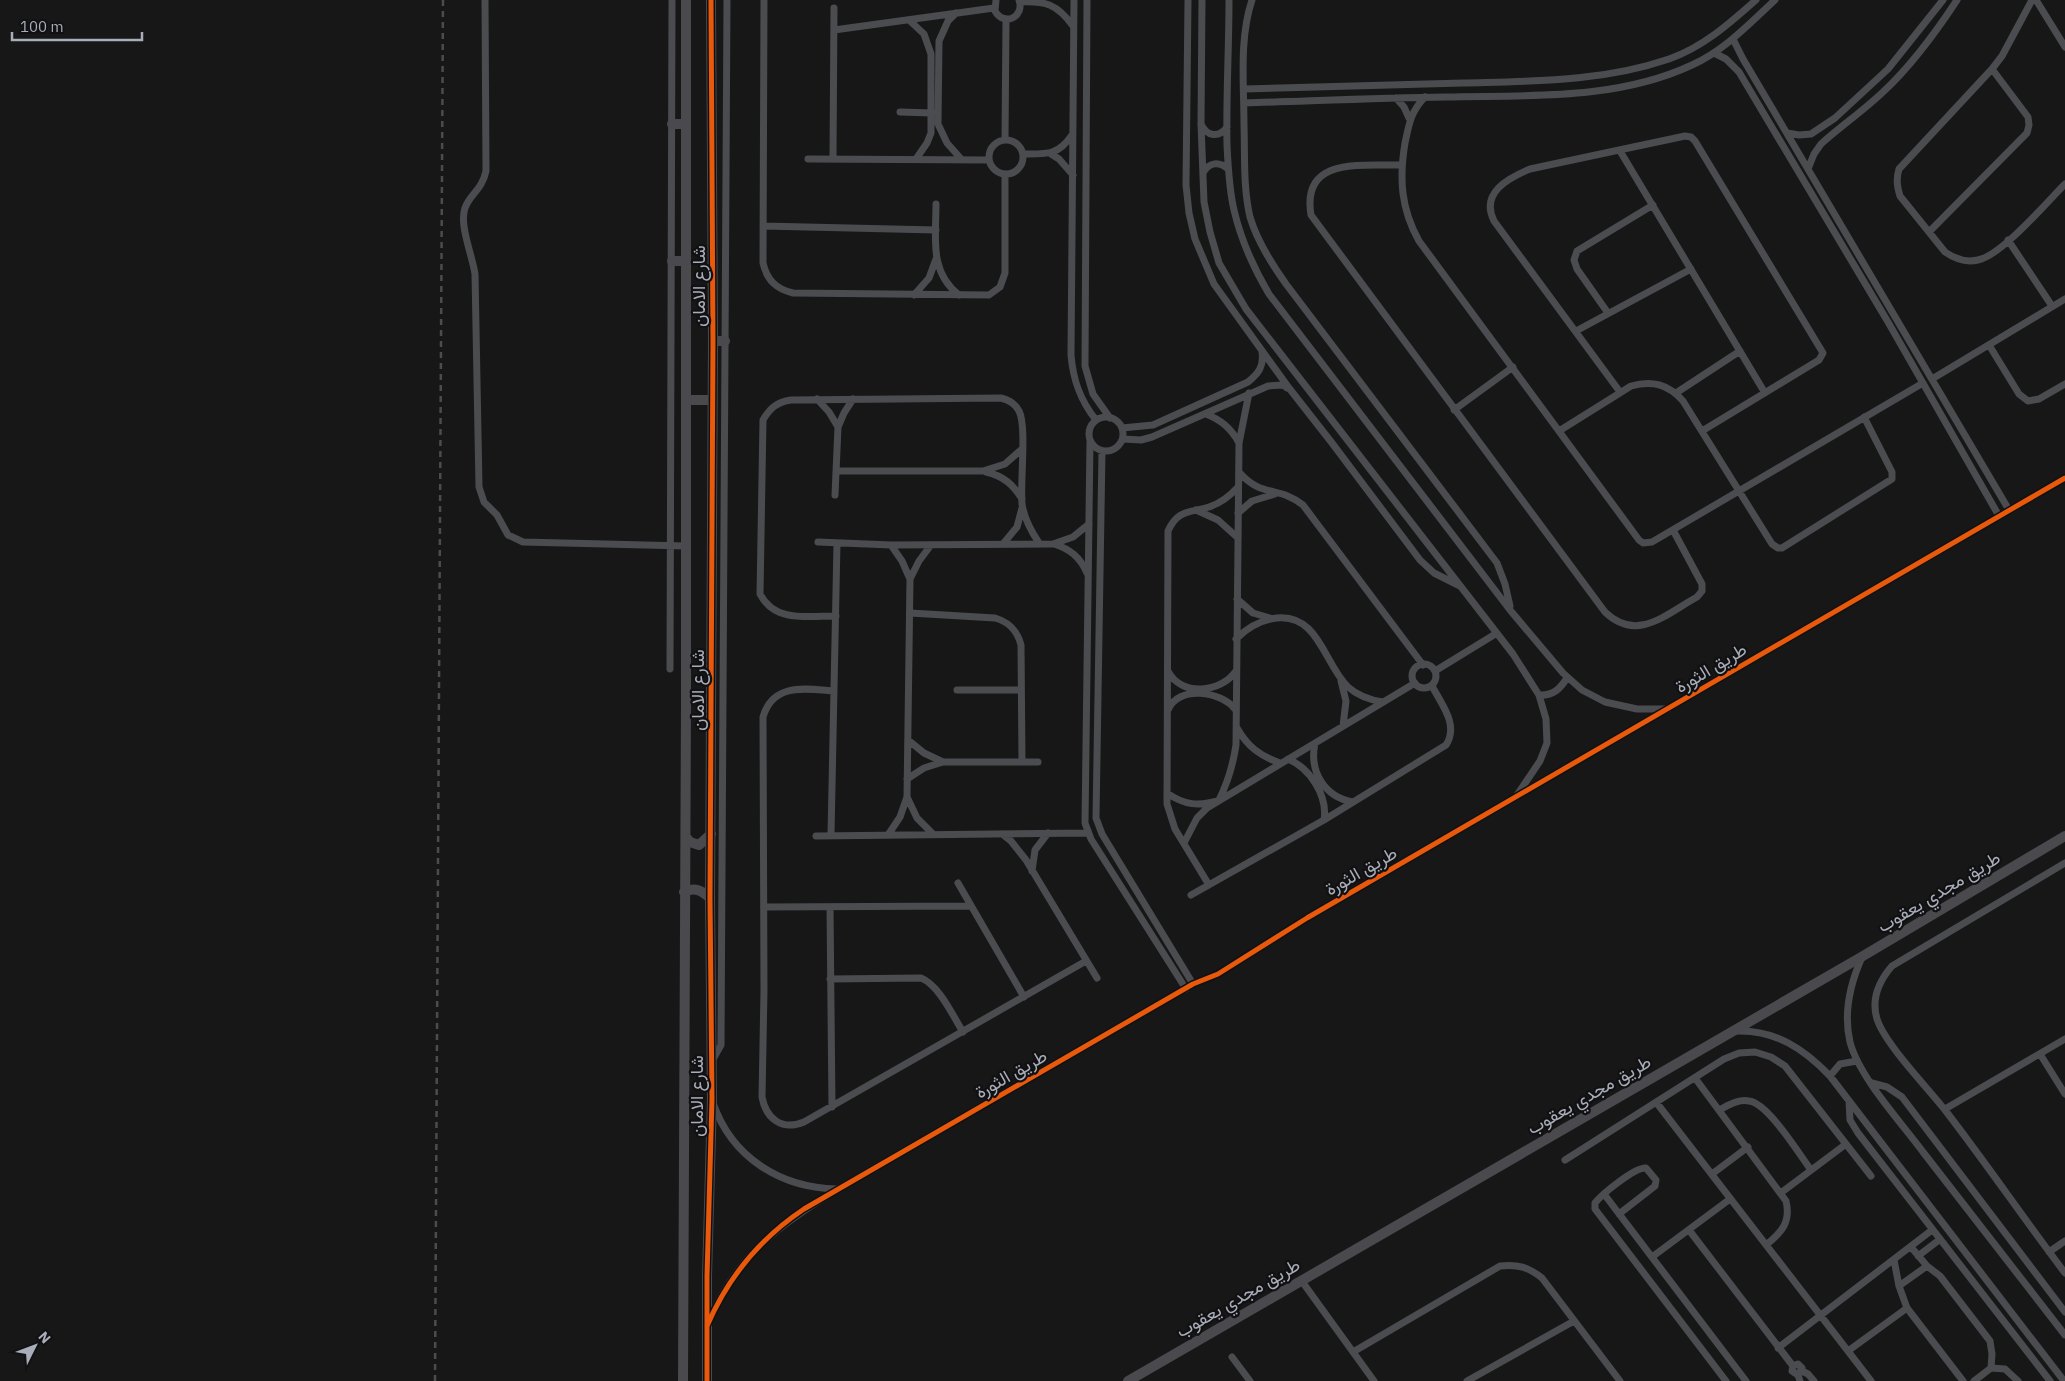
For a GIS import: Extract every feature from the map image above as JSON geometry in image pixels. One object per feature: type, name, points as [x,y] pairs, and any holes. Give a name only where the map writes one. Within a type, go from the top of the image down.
[{"type":"street","points":[[485,0],[486,171],[479,190],[466,205],[463,222],[472,253],[474,274],[479,487],[481,497],[500,520],[508,535],[518,541],[686,546]]},
{"type":"street","points":[[670,669],[672,0]]},
{"type":"street","name":"شارع الامان","points":[[683,1381],[687,400],[686,0]]},
{"type":"street","name":"شارع الامان","points":[[707,1381],[712,1099],[710,1063],[713,342],[711,0]]},
{"type":"street","points":[[710,1063],[721,1045],[728,0]]},
{"type":"street","points":[[764,0],[763,263],[770,281],[784,291],[793,293],[989,295],[1000,287],[1004,280],[1005,174]]},
{"type":"street","points":[[1074,0],[1072,369],[1085,407],[1096,420]]},
{"type":"street","points":[[1087,0],[1085,366],[1093,394],[1110,418],[1115,420],[1122,428],[1122,439],[1115,449],[1102,451],[1097,449],[1090,441]]},
{"type":"street","points":[[1188,0],[1186,186],[1189,213],[1195,239],[1206,269],[1214,284],[1262,352],[1420,560],[1434,573],[1461,586]]},
{"type":"street","points":[[1202,0],[1201,124],[1204,202],[1219,263],[1246,308],[1497,633],[1526,673],[1539,695],[1546,719],[1546,743],[1540,761],[1514,799]]},
{"type":"street","points":[[1252,0],[1246,27],[1244,89],[1246,198],[1251,218],[1262,246],[1286,284],[1491,554],[1502,573],[1510,610]]},
{"type":"street","points":[[1244,89],[1537,82],[1581,78],[1624,71],[1670,59],[1692,49],[1712,37],[1756,0]]},
{"type":"street","points":[[1244,103],[1425,97],[1550,96],[1604,90],[1639,83],[1692,65],[1734,39],[1776,0]]},
{"type":"street","points":[[1787,133],[1811,134],[1835,118],[1888,69],[1943,0]]},
{"type":"street","points":[[1808,170],[1814,154],[1822,144],[1883,92],[1935,32],[1957,0]]},
{"type":"street","points":[[2032,0],[2002,56],[1992,69],[1900,170],[1897,178],[1900,196],[1945,252],[1953,258],[1968,262],[1984,258],[2008,240],[2065,184]]},
{"type":"street","points":[[2036,0],[2065,46]]},
{"type":"street","points":[[1006,20],[1016,16],[1020,10],[1019,1],[1042,1],[1060,10],[1074,26]]},
{"type":"street","points":[[1230,1],[1227,127],[1228,169],[1233,207],[1241,238],[1253,266],[1269,294],[1510,610],[1567,678],[1597,698],[1621,706],[1637,709],[1669,709]]},
{"type":"street","points":[[834,30],[956,13],[995,4],[997,14],[1006,20]]},
{"type":"street","points":[[833,159],[834,8]]},
{"type":"street","points":[[956,13],[946,26],[939,41],[938,124],[947,143],[962,160]]},
{"type":"street","points":[[909,20],[924,34],[930,49],[931,133],[927,143],[916,159]]},
{"type":"street","points":[[1005,140],[1006,20]]},
{"type":"street","points":[[1734,39],[1743,59],[1808,170],[2010,510]]},
{"type":"street","points":[[1714,53],[1726,59],[1739,72],[1923,383],[1999,516]]},
{"type":"street","points":[[1929,232],[2027,133],[2029,126],[2028,118],[1992,69]]},
{"type":"street","points":[[1488,82],[1488,96]]},
{"type":"street","points":[[1425,97],[1410,118],[1402,165],[1401,188],[1405,212],[1419,242],[1639,540],[1648,543],[1652,542],[1674,530],[1923,383]]},
{"type":"street","points":[[1396,98],[1410,118]]},
{"type":"street","points":[[900,112],[932,113]]},
{"type":"street","points":[[672,124],[686,124]]},
{"type":"street","points":[[1201,124],[1203,129],[1213,135],[1219,134],[1227,127]]},
{"type":"street","points":[[1023,154],[1051,154],[1060,149],[1073,134]]},
{"type":"street","points":[[1620,392],[1494,221],[1491,210],[1492,198],[1496,188],[1506,180],[1530,169],[1685,136],[1693,138],[1822,350],[1821,358],[1702,431]]},
{"type":"street","points":[[1005,140],[1017,143],[1023,154],[1021,166],[1011,173],[1005,174],[995,169],[989,160],[994,144],[1005,140]]},
{"type":"street","points":[[1620,151],[1765,393]]},
{"type":"street","points":[[1051,154],[1059,159],[1073,175]]},
{"type":"street","points":[[808,159],[989,160]]},
{"type":"street","points":[[1203,173],[1206,168],[1214,163],[1220,163],[1228,169]]},
{"type":"street","points":[[1402,165],[1340,167],[1327,171],[1317,179],[1312,188],[1309,202],[1311,215],[1605,612],[1618,623],[1634,627],[1650,624],[1697,597],[1702,591],[1702,584],[1674,530]]},
{"type":"street","points":[[936,204],[936,257],[938,268],[950,288],[960,296]]},
{"type":"street","points":[[1608,313],[1577,269],[1574,260],[1575,255],[1577,251],[1652,205]]},
{"type":"street","points":[[763,226],[936,230]]},
{"type":"street","points":[[2008,240],[2052,306]]},
{"type":"street","points":[[914,295],[929,278],[936,257]]},
{"type":"street","points":[[672,261],[686,261]]},
{"type":"street","points":[[1576,331],[1691,269]]},
{"type":"street","points":[[1932,379],[2065,298]]},
{"type":"street","points":[[1236,316],[1246,308]]},
{"type":"street","points":[[713,342],[726,341]]},
{"type":"street","points":[[1989,345],[2019,394],[2028,401],[2040,399],[2065,384]]},
{"type":"street","points":[[1676,393],[1740,351]]},
{"type":"street","points":[[1122,428],[1153,425],[1248,382],[1258,374],[1264,361],[1262,352]]},
{"type":"street","points":[[1454,410],[1513,368]]},
{"type":"street","points":[[1559,431],[1620,392],[1642,383],[1666,386],[1676,393],[1702,431],[1774,547],[1782,548],[1892,479],[1892,472],[1864,417]]},
{"type":"street","points":[[1122,439],[1141,440],[1152,437],[1276,384],[1289,388]]},
{"type":"street","points":[[1167,793],[1178,801],[1192,805],[1206,805],[1219,800],[1228,783],[1234,764],[1236,745],[1239,443],[1249,394]]},
{"type":"street","points":[[836,616],[790,616],[779,613],[770,607],[760,594],[763,420],[774,406],[782,401],[817,399],[1001,398],[1009,400],[1020,413],[1022,421],[1022,502],[1017,527],[1003,544]]},
{"type":"street","points":[[817,399],[829,412],[838,428]]},
{"type":"street","points":[[835,495],[838,428],[844,412],[853,399]]},
{"type":"street","points":[[687,400],[712,400]]},
{"type":"street","points":[[1206,414],[1226,425],[1234,433],[1239,443]]},
{"type":"street","points":[[1096,420],[1110,418]]},
{"type":"street","points":[[1096,420],[1090,430],[1084,823],[1088,833],[1186,989]]},
{"type":"street","points":[[1332,443],[1343,434]]},
{"type":"street","points":[[983,471],[1005,464],[1022,449]]},
{"type":"street","points":[[1102,451],[1096,818],[1102,834],[1193,984]]},
{"type":"street","points":[[836,471],[983,471],[995,474],[1015,488],[1022,502],[1028,525],[1039,543]]},
{"type":"street","points":[[1239,472],[1245,479],[1260,489],[1288,495],[1303,505],[1423,665]]},
{"type":"street","name":"طريق الثورة","points":[[707,1326],[729,1283],[759,1245],[788,1220],[838,1189],[1193,984],[1218,974],[1307,918],[2065,478]]},
{"type":"street","points":[[1209,885],[1175,829],[1170,814],[1167,793],[1168,531],[1181,515],[1219,503],[1238,487]]},
{"type":"street","points":[[1238,513],[1261,497],[1279,493]]},
{"type":"street","points":[[1194,510],[1218,520],[1238,538]]},
{"type":"street","points":[[1053,544],[1073,537],[1088,524]]},
{"type":"street","points":[[818,542],[891,545],[1053,544],[1065,548],[1075,555],[1083,564],[1088,576]]},
{"type":"street","points":[[831,835],[837,543]]},
{"type":"street","points":[[888,835],[900,817],[907,797],[910,613],[910,579],[902,561],[891,545]]},
{"type":"street","points":[[910,579],[919,561],[931,545]]},
{"type":"street","points":[[1237,599],[1252,613],[1272,618],[1294,620],[1308,628],[1348,686],[1370,700],[1383,702]]},
{"type":"street","points":[[910,613],[995,618],[1009,624],[1015,630],[1021,645],[1022,762]]},
{"type":"street","points":[[1236,639],[1252,625],[1272,618]]},
{"type":"street","points":[[712,628],[724,630]]},
{"type":"street","points":[[1435,671],[1497,633]]},
{"type":"street","points":[[1423,665],[1430,666],[1435,671],[1436,679],[1432,686],[1424,688],[1415,683],[1412,677],[1414,670],[1423,665]]},
{"type":"street","points":[[1167,669],[1170,676],[1188,688],[1213,688],[1226,682],[1236,670]]},
{"type":"street","points":[[1340,676],[1346,701],[1343,726]]},
{"type":"street","points":[[1539,695],[1552,694],[1563,685],[1567,678]]},
{"type":"street","points":[[1184,843],[1197,818],[1219,800],[1415,683]]},
{"type":"street","points":[[1191,895],[1324,820],[1446,746],[1452,734],[1451,722],[1432,686]]},
{"type":"street","points":[[834,690],[788,690],[770,701],[765,708],[763,727],[762,1097],[764,1106],[773,1120],[790,1126],[804,1122],[1086,961]]},
{"type":"street","points":[[957,690],[1021,690]]},
{"type":"street","points":[[1168,710],[1175,699],[1187,695],[1220,696],[1235,709]]},
{"type":"street","points":[[1235,725],[1243,739],[1253,750],[1266,758],[1280,763]]},
{"type":"street","points":[[908,740],[924,753],[943,762]]},
{"type":"street","points":[[1315,743],[1313,756],[1315,770],[1327,790],[1339,798],[1353,802]]},
{"type":"street","points":[[1288,759],[1304,769],[1321,794],[1325,807],[1324,820]]},
{"type":"street","points":[[907,779],[924,768],[943,762],[1038,762]]},
{"type":"street","points":[[907,797],[917,818],[933,834]]},
{"type":"street","points":[[1032,871],[1035,850],[1048,833]]},
{"type":"street","points":[[816,836],[1088,833]]},
{"type":"street","points":[[686,837],[690,842],[699,845],[711,834]]},
{"type":"street","points":[[1002,834],[1019,850],[1097,978]]},
{"type":"street","name":"طريق مجدي يعقوب","points":[[1128,1381],[1863,956],[2065,836]]},
{"type":"street","points":[[2065,863],[1892,966],[1883,977],[1877,989],[1875,1003],[1876,1016],[1881,1029],[1945,1109],[2065,1273]]},
{"type":"street","points":[[958,883],[1024,997]]},
{"type":"street","points":[[684,892],[696,889],[704,892],[710,898]]},
{"type":"street","points":[[764,907],[971,906]]},
{"type":"street","points":[[830,907],[832,1107]]},
{"type":"street","points":[[1863,956],[1855,973],[1848,1007],[1850,1042],[1857,1061],[2065,1335]]},
{"type":"street","points":[[830,979],[921,978],[934,986],[963,1032]]},
{"type":"street","points":[[1732,1031],[1751,1030],[1784,1040],[1802,1050],[1830,1076],[2064,1381]]},
{"type":"street","points":[[1945,1109],[2065,1039]]},
{"type":"street","points":[[1565,1160],[1724,1059],[1739,1053],[1756,1052],[1771,1057],[1790,1071],[1871,1176]]},
{"type":"street","points":[[2040,1054],[2065,1094]]},
{"type":"street","points":[[1830,1076],[1840,1064],[1857,1061]]},
{"type":"street","points":[[1695,1078],[1782,1192],[1788,1210],[1787,1220],[1783,1229],[1766,1245]]},
{"type":"street","points":[[1872,1082],[1887,1087],[1902,1097],[2065,1312]]},
{"type":"street","points":[[712,1099],[722,1123],[731,1138],[756,1163],[771,1173],[793,1183],[808,1187],[838,1189]]},
{"type":"street","points":[[1719,1110],[1743,1100],[1761,1105],[1811,1170]]},
{"type":"street","points":[[1656,1102],[1872,1381]]},
{"type":"street","points":[[1849,1102],[1848,1111],[1854,1127],[1939,1240],[2050,1381]]},
{"type":"street","points":[[1782,1192],[1846,1144]]},
{"type":"street","points":[[1712,1174],[1748,1147]]},
{"type":"street","points":[[1619,1214],[1653,1188],[1656,1180],[1646,1168],[1640,1168],[1604,1194],[1596,1201],[1596,1209],[1726,1381]]},
{"type":"street","points":[[1604,1194],[1746,1381]]},
{"type":"street","points":[[1652,1257],[1730,1198]]},
{"type":"street","points":[[1688,1230],[1792,1366],[1793,1374],[1800,1376],[1808,1374],[1814,1381]]},
{"type":"street","points":[[1778,1348],[1932,1230]]},
{"type":"street","points":[[1918,1256],[1939,1240]]},
{"type":"street","points":[[2049,1252],[2065,1241]]},
{"type":"street","points":[[1910,1247],[1927,1266],[1940,1276],[1990,1341],[1992,1354],[1991,1368]]},
{"type":"street","points":[[1894,1260],[1898,1286],[1907,1308],[1960,1380]]},
{"type":"street","points":[[1353,1352],[1500,1266],[1515,1264],[1530,1268],[1542,1278],[1620,1381]]},
{"type":"street","points":[[1898,1286],[1927,1266]]},
{"type":"street","points":[[1301,1280],[1374,1381]]},
{"type":"street","points":[[1986,1299],[1995,1292]]},
{"type":"street","points":[[1848,1351],[1907,1308]]},
{"type":"street","points":[[1467,1381],[1574,1321]]},
{"type":"street","points":[[1232,1357],[1250,1381]]},
{"type":"street","points":[[1974,1381],[1991,1368],[2005,1369],[2018,1381]]},
{"type":"railway","points":[[435,1381],[443,0]]},
{"type":"cycle path","points":[[707,1381],[707,1276],[712,1099],[710,898],[713,341],[711,0]]},
{"type":"cycle path","points":[[707,1326],[725,1291],[746,1260],[773,1233],[804,1209],[1193,984],[1218,974],[1307,918],[2065,478]]}]
